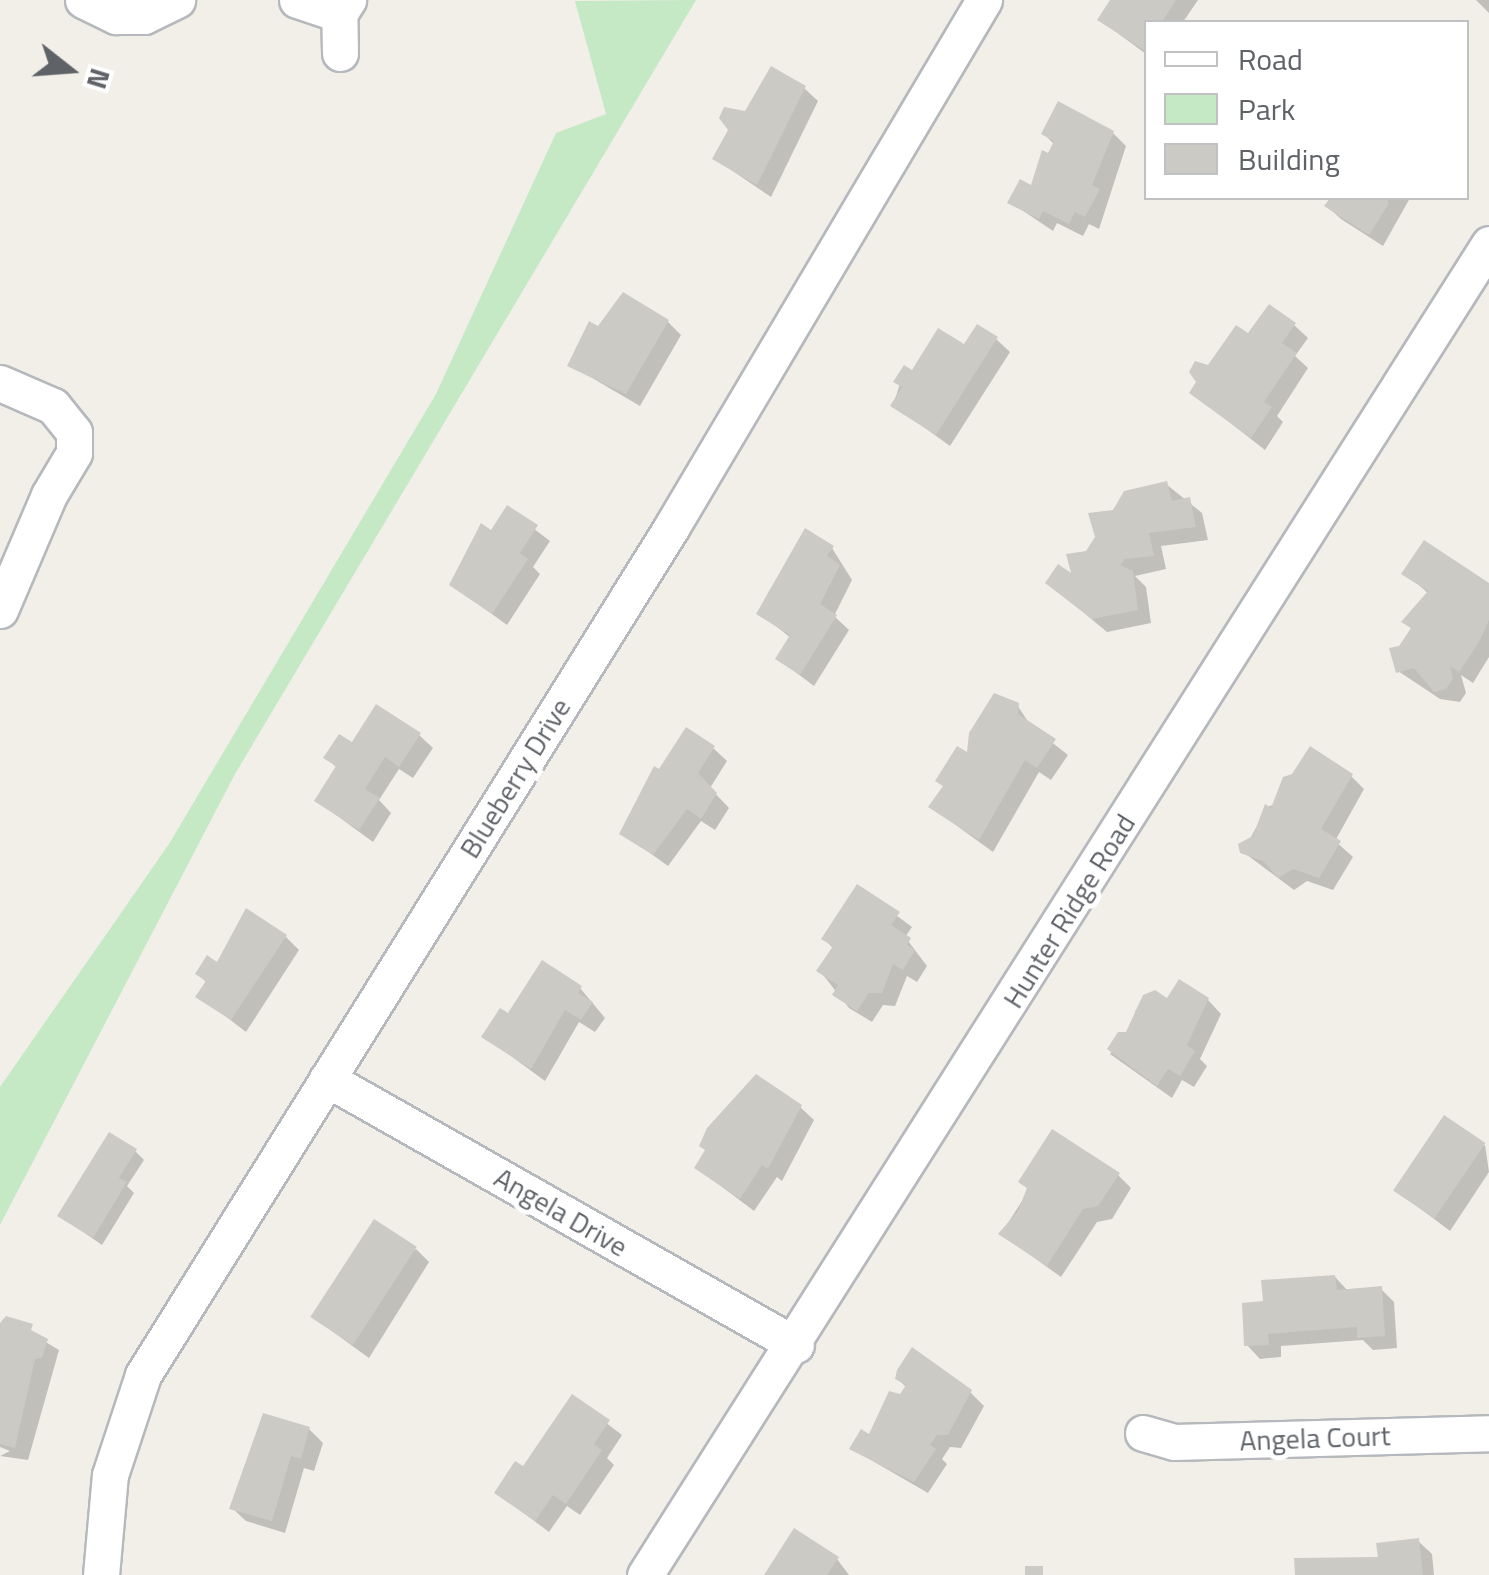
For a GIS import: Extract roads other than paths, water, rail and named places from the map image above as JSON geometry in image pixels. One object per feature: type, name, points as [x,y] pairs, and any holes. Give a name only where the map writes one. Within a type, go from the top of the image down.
[{"type":"street","points":[[83,0],[116,16],[144,16],[177,0]]},
{"type":"street","points":[[297,0],[344,7],[340,54]]},
{"type":"street","name":"Blueberry Drive","points":[[101,1575],[110,1475],[143,1375],[671,528],[984,0]]},
{"type":"street","name":"Hunter Ridge Road","points":[[646,1575],[796,1345],[1489,244]]},
{"type":"street","points":[[0,383],[53,406],[74,432],[74,454],[49,495],[0,610]]},
{"type":"street","name":"Angela Drive","points":[[327,1079],[796,1345]]},
{"type":"street","name":"Angela Court","points":[[1143,1433],[1174,1442],[1489,1433]]}]
